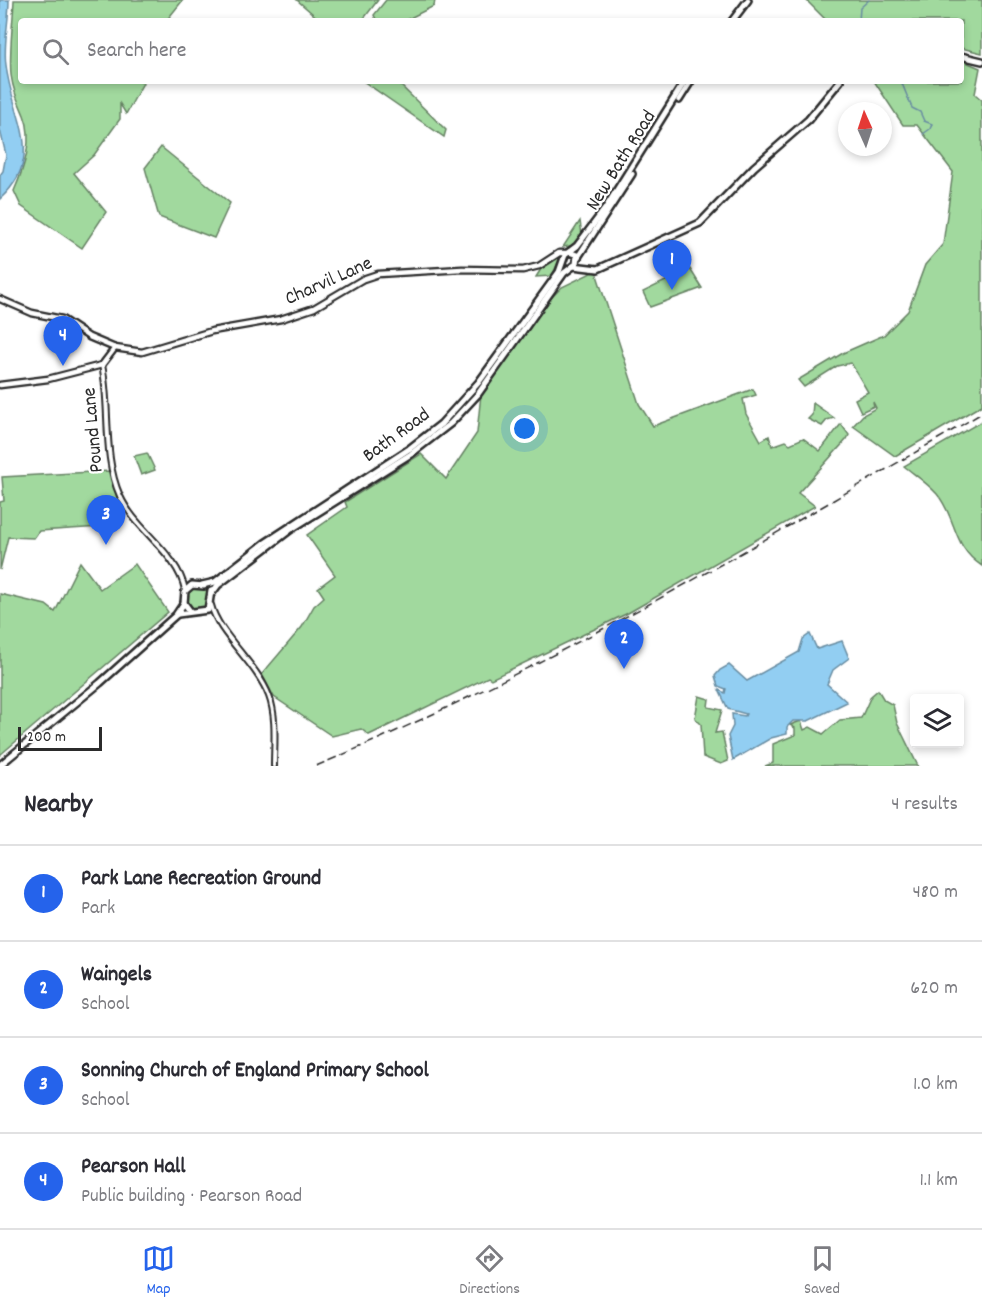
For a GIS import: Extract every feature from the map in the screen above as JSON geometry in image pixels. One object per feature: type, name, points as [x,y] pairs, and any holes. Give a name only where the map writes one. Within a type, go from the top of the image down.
[{"type":"main road","points":[[734,18],[748,0]]},
{"type":"main road","points":[[964,57],[982,61]]},
{"type":"main road","name":"New Bath Road","points":[[565,256],[577,246],[605,209],[684,84]]},
{"type":"main road","name":"New Bath Road","points":[[578,258],[688,84]]},
{"type":"main road","points":[[585,268],[574,253],[565,256],[573,266],[594,270],[609,266],[700,223],[777,145],[808,120],[838,84]]},
{"type":"main road","name":"Charvil Lane","points":[[0,299],[32,313],[62,319],[89,337],[115,348],[148,351],[212,332],[281,319],[314,308],[363,279],[378,273],[462,269],[523,270],[539,266],[555,255],[565,256]]},
{"type":"main road","name":"Bath Road","points":[[202,585],[214,582],[409,449],[441,424],[479,382],[558,272],[565,256]]},
{"type":"main road","name":"Bath Road","points":[[212,594],[217,586],[249,557],[423,446],[451,423],[478,394],[564,273],[573,266],[578,258]]},
{"type":"main road","points":[[0,385],[48,379],[102,365],[115,348]]},
{"type":"main road","points":[[0,765],[100,683],[176,615],[184,603],[185,591],[194,585],[209,588],[212,594],[211,605],[204,612],[190,611],[176,615]]},
{"type":"main road","points":[[184,603],[190,611]]},
{"type":"street","name":"Pound Lane","points":[[102,365],[107,388],[111,464],[115,486],[122,500],[182,578],[194,585]]},
{"type":"street","name":"Pound Lane","points":[[182,578],[185,591]]},
{"type":"street","points":[[211,605],[214,615],[250,663],[269,695],[273,711],[274,766]]},
{"type":"street","points":[[204,612],[214,615]]},
{"type":"green space","points":[[14,0],[183,0],[168,18],[18,18],[18,84],[142,84],[126,114],[120,104],[120,119],[94,155],[74,173],[106,212],[82,248],[21,206],[14,191],[24,163],[28,134],[27,124],[14,91],[11,75]]},
{"type":"green space","points":[[297,0],[378,0],[364,18],[318,18]]},
{"type":"green space","points":[[386,0],[435,0],[434,6],[410,18],[376,18],[374,15]]},
{"type":"green space","points":[[806,0],[982,0],[982,53],[964,49],[964,18],[824,18]]},
{"type":"green space","points":[[964,61],[980,68],[975,94],[982,100],[982,405],[895,456],[853,426],[863,415],[876,408],[873,402],[874,406],[861,412],[855,399],[868,392],[851,363],[837,366],[804,387],[798,380],[843,353],[884,335],[908,311],[925,265],[943,244],[953,172],[917,125],[903,125],[892,108],[892,102],[888,102],[876,84],[964,84]]},
{"type":"green space","points":[[367,84],[399,84],[446,130],[444,137]]},
{"type":"green space","points":[[161,147],[230,203],[214,238],[159,217],[145,168]]},
{"type":"green space","points":[[580,221],[582,235],[576,245],[563,247]]},
{"type":"green space","points":[[555,258],[560,258],[552,276],[536,277],[541,269]]},
{"type":"green space","points":[[690,269],[702,288],[650,307],[643,292]]},
{"type":"green space","points":[[596,272],[639,404],[653,426],[753,389],[756,395],[743,399],[746,414],[761,441],[769,436],[772,446],[786,441],[790,444],[803,438],[820,451],[841,424],[849,435],[847,439],[798,493],[815,506],[628,613],[491,679],[488,677],[369,735],[361,729],[332,736],[274,697],[262,674],[302,627],[314,606],[324,597],[318,588],[335,575],[307,535],[347,507],[345,502],[421,454],[446,479],[477,433],[481,394],[546,303],[562,287]]},
{"type":"green space","points":[[813,403],[834,418],[827,420],[822,426],[808,419],[812,415]]},
{"type":"green space","points":[[982,421],[982,566],[965,550],[937,494],[904,466]]},
{"type":"green space","points":[[147,453],[155,470],[141,475],[134,456]]},
{"type":"green space","points":[[110,471],[118,499],[101,527],[39,531],[34,538],[8,537],[0,570],[0,502],[4,501],[2,477]]},
{"type":"green space","points":[[80,562],[100,589],[135,564],[168,612],[0,755],[0,594],[46,605],[55,612]]},
{"type":"green space","points":[[198,586],[203,587],[209,593],[209,603],[203,609],[198,610],[193,609],[187,603],[186,598],[187,593],[193,587]]},
{"type":"green space","points":[[878,690],[884,700],[893,705],[897,723],[918,766],[765,766],[773,763],[773,744],[795,735],[795,728],[790,725],[801,721],[804,730],[810,727],[823,734],[840,720],[861,718],[871,696]]},
{"type":"green space","points":[[699,696],[709,699],[708,707],[722,710],[715,733],[722,732],[728,761],[721,764],[703,757],[701,724],[695,718]]},
{"type":"water","points":[[0,0],[9,0],[6,65],[23,135],[24,151],[22,167],[14,183],[0,199],[0,175],[6,155],[0,130]]},
{"type":"water","points":[[810,634],[817,649],[842,641],[849,658],[833,670],[827,684],[847,702],[808,721],[793,721],[787,727],[787,734],[771,738],[733,760],[728,736],[733,726],[732,714],[745,716],[746,714],[728,709],[719,690],[725,693],[726,689],[718,686],[715,676],[729,665],[747,681],[799,652],[803,639]]},
{"type":"waterway","points":[[859,18],[860,8],[869,0]]},
{"type":"waterway","points":[[902,84],[912,108],[920,112],[924,121],[932,124],[930,129],[923,134]]},
{"type":"railway","points":[[316,766],[487,688],[655,601],[819,509],[982,413]]},
{"type":"place","name":"Park Lane Recreation Ground","points":[[672,290]]},
{"type":"place","name":"Pearson Hall","points":[[63,366]]},
{"type":"place","name":"Sonning Church of England Primary School","points":[[106,545]]},
{"type":"place","name":"Waingels","points":[[624,669]]}]
